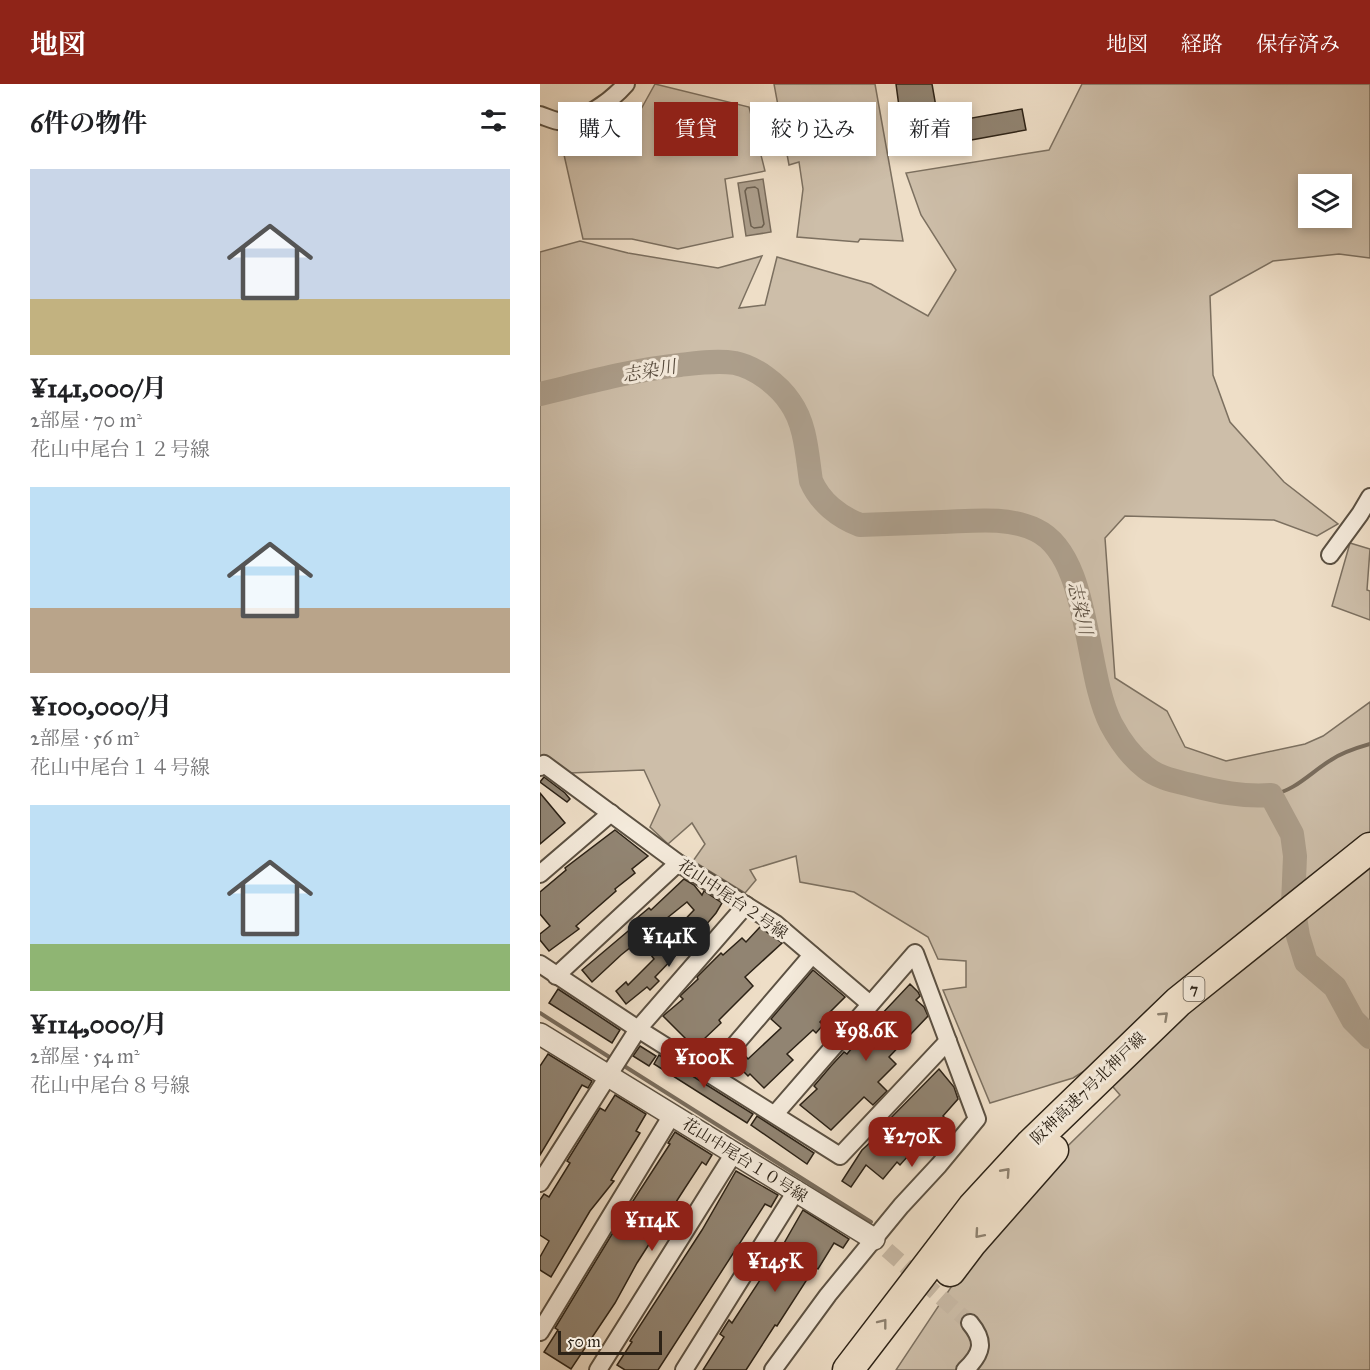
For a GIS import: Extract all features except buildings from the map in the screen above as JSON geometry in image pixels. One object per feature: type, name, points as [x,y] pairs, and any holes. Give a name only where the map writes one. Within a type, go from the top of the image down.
[{"type":"highway","name":"阪神高速7号北神戸線","points":[[872,1370],[972,1242],[1038,1151],[1178,1002],[1370,848]]},
{"type":"highway","name":"阪神高速7号北神戸線","points":[[848,1370],[973,1207],[1207,1002],[1296,929],[1370,873]]},
{"type":"street","points":[[540,115],[559,121],[570,120],[591,112],[611,100],[626,84]]},
{"type":"street","points":[[1330,555],[1370,497]]},
{"type":"street","name":"花山中尾台２号線","points":[[540,767],[544,764],[678,863],[776,924],[870,1004]]},
{"type":"street","points":[[540,874],[611,813]]},
{"type":"street","points":[[556,976],[678,863]]},
{"type":"street","points":[[540,1183],[638,1029],[746,905]]},
{"type":"street","points":[[773,1370],[828,1295],[880,1245],[901,1206],[939,1165],[976,1119],[915,953],[775,1114]]},
{"type":"street","points":[[710,1074],[812,955]]},
{"type":"street","points":[[540,964],[638,1029],[840,1156],[948,1041]]},
{"type":"street","name":"花山中尾台１０号線","points":[[542,1040],[609,1072],[672,1115],[880,1245]]},
{"type":"street","points":[[542,1326],[672,1115]]},
{"type":"street","points":[[598,1370],[734,1153]]},
{"type":"street","points":[[684,1370],[796,1191]]},
{"type":"street","points":[[965,1370],[978,1351],[981,1342],[979,1334],[970,1323]]},
{"type":"shaded area","points":[[655,84],[729,102],[654,102],[654,156],[738,156],[738,104],[749,107],[750,156],[761,156],[765,171],[725,179],[733,237],[678,249],[632,239],[583,239],[564,156],[642,156],[642,107]]},
{"type":"shaded area","points":[[774,84],[875,84],[903,241],[860,239],[858,242],[797,237],[803,189],[799,162],[789,165],[787,156],[876,156],[876,102],[777,102]]},
{"type":"shaded area","points":[[1082,84],[1370,84],[1370,258],[1339,254],[1273,261],[1210,296],[1213,375],[1230,422],[1284,482],[1338,524],[1317,536],[1274,520],[1125,516],[1105,538],[1115,678],[1167,711],[1185,747],[1226,761],[1305,744],[1323,736],[1370,702],[1370,1370],[896,1370],[1003,1209],[1120,1095],[1094,1065],[1073,1078],[990,1103],[943,990],[966,987],[966,961],[938,959],[928,937],[854,892],[800,882],[796,856],[750,870],[756,880],[745,893],[693,861],[705,844],[692,823],[668,844],[650,827],[660,805],[644,770],[570,773],[545,756],[540,759],[540,252],[580,241],[628,253],[718,268],[762,256],[739,308],[765,305],[777,257],[871,284],[928,316],[956,270],[921,215],[906,173],[1049,150]]},
{"type":"shaded area","points":[[1350,543],[1370,549],[1367,590],[1370,591],[1370,620],[1332,606]]},
{"type":"water","points":[[763,179],[771,232],[746,236],[738,183]]},
{"type":"waterway","name":"志染川","points":[[540,394],[662,367],[714,362],[743,365],[780,389],[790,402],[803,430],[811,481],[825,502],[845,518],[860,525],[1001,521],[1036,530],[1054,544],[1067,564],[1077,589],[1102,702],[1111,724],[1130,753],[1150,771],[1179,782],[1241,795],[1271,795],[1292,834],[1295,856],[1293,904],[1298,936],[1306,962],[1335,987],[1353,1020],[1370,1037]]},
{"type":"waterway","points":[[1271,795],[1288,790],[1340,755],[1370,744]]},
{"type":"waterway","points":[[540,1013],[614,1060]]},
{"type":"waterway","points":[[621,1064],[871,1222]]},
{"type":"tunnel","points":[[887,1250],[970,1323]]}]
